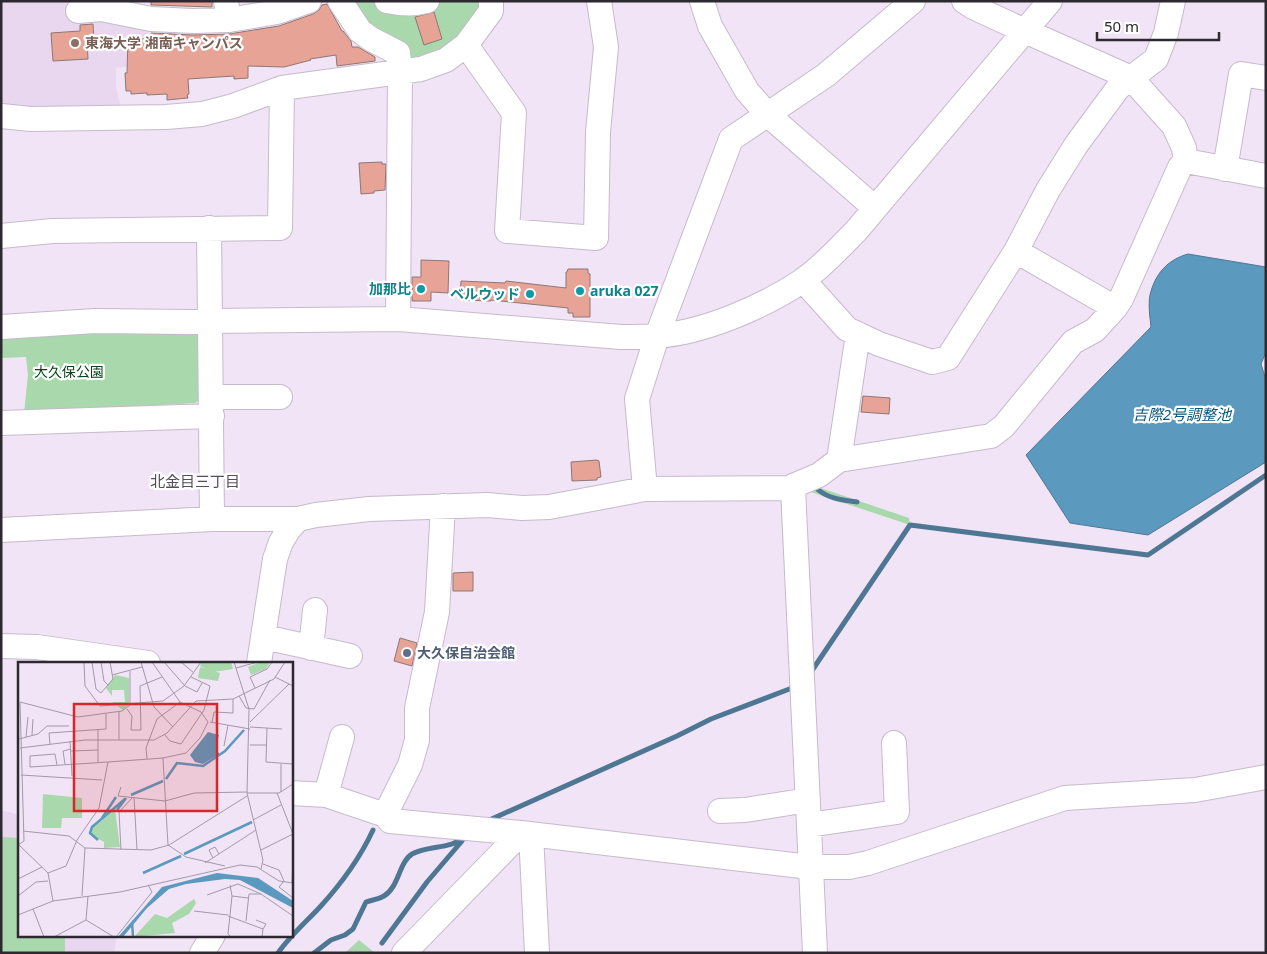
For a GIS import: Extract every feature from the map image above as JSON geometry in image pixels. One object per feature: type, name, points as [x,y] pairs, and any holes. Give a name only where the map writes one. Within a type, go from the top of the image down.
[{"type":"street","points":[[78,11],[101,9],[151,19],[193,21],[227,11],[278,12],[309,1]]},
{"type":"street","points":[[340,1],[360,31],[371,39],[398,52],[400,72],[398,319]]},
{"type":"street","points":[[387,1],[401,4],[417,4],[427,1]]},
{"type":"street","points":[[1,116],[31,119],[166,117],[202,114],[233,106],[282,88],[421,69],[446,60],[466,46],[491,11],[491,1]]},
{"type":"street","points":[[466,46],[514,113],[507,231],[596,238],[598,132],[606,47],[599,1]]},
{"type":"street","points":[[702,1],[710,26],[747,91],[767,114],[875,208]]},
{"type":"street","points":[[645,489],[637,399],[730,139],[826,75],[913,1]]},
{"type":"street","points":[[964,1],[972,7],[1131,78],[1174,126],[1184,148],[1186,161]]},
{"type":"street","points":[[1,327],[95,321],[190,322],[210,320],[398,319],[621,337],[658,336],[708,326],[739,315],[803,280],[827,260],[856,231],[1050,1]]},
{"type":"street","points":[[803,280],[847,329],[879,344],[932,362],[948,358],[1016,251],[1048,190],[1076,146],[1118,88],[1156,58],[1166,33],[1173,1]]},
{"type":"street","points":[[1225,169],[1242,74],[1266,78]]},
{"type":"street","points":[[1,236],[52,231],[280,228],[282,88]]},
{"type":"street","points":[[1186,161],[1266,176]]},
{"type":"street","points":[[1,530],[212,519],[298,519],[368,509],[487,504],[522,508],[549,507],[645,489],[793,488],[793,486],[819,475],[839,460],[990,436],[1004,426],[1073,342],[1095,330],[1121,299],[1180,167],[1186,161]]},
{"type":"street","points":[[209,228],[212,519]]},
{"type":"street","points":[[1016,251],[1114,308]]},
{"type":"street","points":[[839,460],[858,334]]},
{"type":"street","points":[[1,423],[211,406],[280,397]]},
{"type":"street","points":[[793,488],[815,953]]},
{"type":"street","points":[[385,816],[410,765],[417,740],[418,708],[437,612],[443,506]]},
{"type":"street","points":[[259,662],[275,559],[289,529],[298,519]]},
{"type":"street","points":[[311,648],[315,610]]},
{"type":"street","points":[[264,637],[350,656]]},
{"type":"street","points":[[1,646],[37,647],[141,662]]},
{"type":"street","points":[[326,795],[342,737]]},
{"type":"street","points":[[809,825],[897,812],[894,743]]},
{"type":"street","points":[[292,792],[326,795],[385,816],[390,821],[526,833],[810,867],[849,867],[868,863],[1065,798],[1195,790],[1266,777]]},
{"type":"street","points":[[720,811],[745,810],[808,800]]},
{"type":"street","points":[[404,953],[526,833]]},
{"type":"street","points":[[526,833],[537,953]]},
{"type":"street","points":[[202,953],[211,936]]},
{"type":"shaded area","name":"東海大学 湘南キャンパス","points":[[1,1],[71,1],[148,23],[149,63],[116,68],[116,87],[122,113],[1,111]]},
{"type":"shaded area","points":[[1,810],[18,815],[18,936],[117,936],[114,953],[1,953]]},
{"type":"green space","points":[[345,1],[484,1],[462,35],[436,55],[408,64],[372,33]]},
{"type":"green space","name":"大久保公園","points":[[196,331],[202,336],[203,397],[195,403],[24,413],[28,375],[26,357],[1,358],[1,334]]},
{"type":"green space","points":[[803,482],[909,518],[910,525],[793,486]]},
{"type":"green space","points":[[1,837],[18,838],[18,936],[65,936],[65,953],[1,953]]},
{"type":"green space","points":[[359,940],[375,953],[345,953]]},
{"type":"water","name":"吉際2号調整池","points":[[1188,254],[1266,267],[1266,352],[1261,364],[1266,380],[1266,462],[1148,535],[1070,523],[1026,455],[1151,327],[1149,299],[1155,281],[1168,264]]},
{"type":"building","points":[[151,1],[212,1],[212,7],[151,5]]},
{"type":"building","points":[[327,4],[342,31],[351,41],[352,47],[358,47],[375,57],[375,61],[337,66],[336,55],[310,59],[284,67],[248,66],[248,78],[234,79],[234,76],[188,79],[188,98],[167,100],[167,94],[131,94],[131,91],[126,91],[125,73],[127,73],[128,38],[151,39],[151,33],[229,34],[279,26],[313,14],[322,5]]},
{"type":"building","points":[[434,12],[442,39],[424,45],[415,17]]},
{"type":"building","points":[[93,24],[94,42],[87,42],[88,59],[53,61],[51,33],[80,31],[80,25]]},
{"type":"building","points":[[382,162],[382,164],[386,164],[385,190],[361,194],[359,163]]},
{"type":"building","points":[[421,260],[449,261],[448,293],[431,292],[431,301],[412,301],[412,277],[421,277]]},
{"type":"building","points":[[568,269],[588,269],[590,274],[590,317],[573,317],[573,313],[568,313],[568,308],[491,300],[460,300],[461,281],[505,283],[506,281],[566,288],[566,272]]},
{"type":"building","points":[[863,396],[890,398],[889,414],[861,412]]},
{"type":"building","points":[[599,461],[601,477],[597,478],[597,480],[572,481],[571,462]]},
{"type":"building","points":[[473,572],[473,591],[453,591],[453,573]]},
{"type":"building","name":"大久保自治会館","points":[[400,638],[417,643],[412,666],[394,661]]},
{"type":"waterway","points":[[811,672],[910,525],[1148,555],[1266,475]]},
{"type":"waterway","points":[[816,488],[830,497],[857,502]]},
{"type":"waterway","points":[[485,822],[711,719],[792,688]]},
{"type":"waterway","points":[[278,953],[343,880],[373,830]]},
{"type":"waterway","points":[[314,953],[331,940],[345,935],[353,929],[366,902],[382,897],[389,892],[404,863],[412,854],[425,849],[454,843],[467,836]]},
{"type":"waterway","points":[[382,943],[427,882],[462,841]]},
{"type":"place","name":"東海大学 湘南キャンパス","points":[[75,43]]},
{"type":"place","name":"加那比","points":[[421,289]]},
{"type":"place","name":"aruka 027","points":[[580,291]]},
{"type":"place","name":"ベルウッド","points":[[530,294]]},
{"type":"place","name":"大久保自治会館","points":[[407,653]]},
{"type":"district","name":"北金目三丁目","points":[[195,482]]}]
